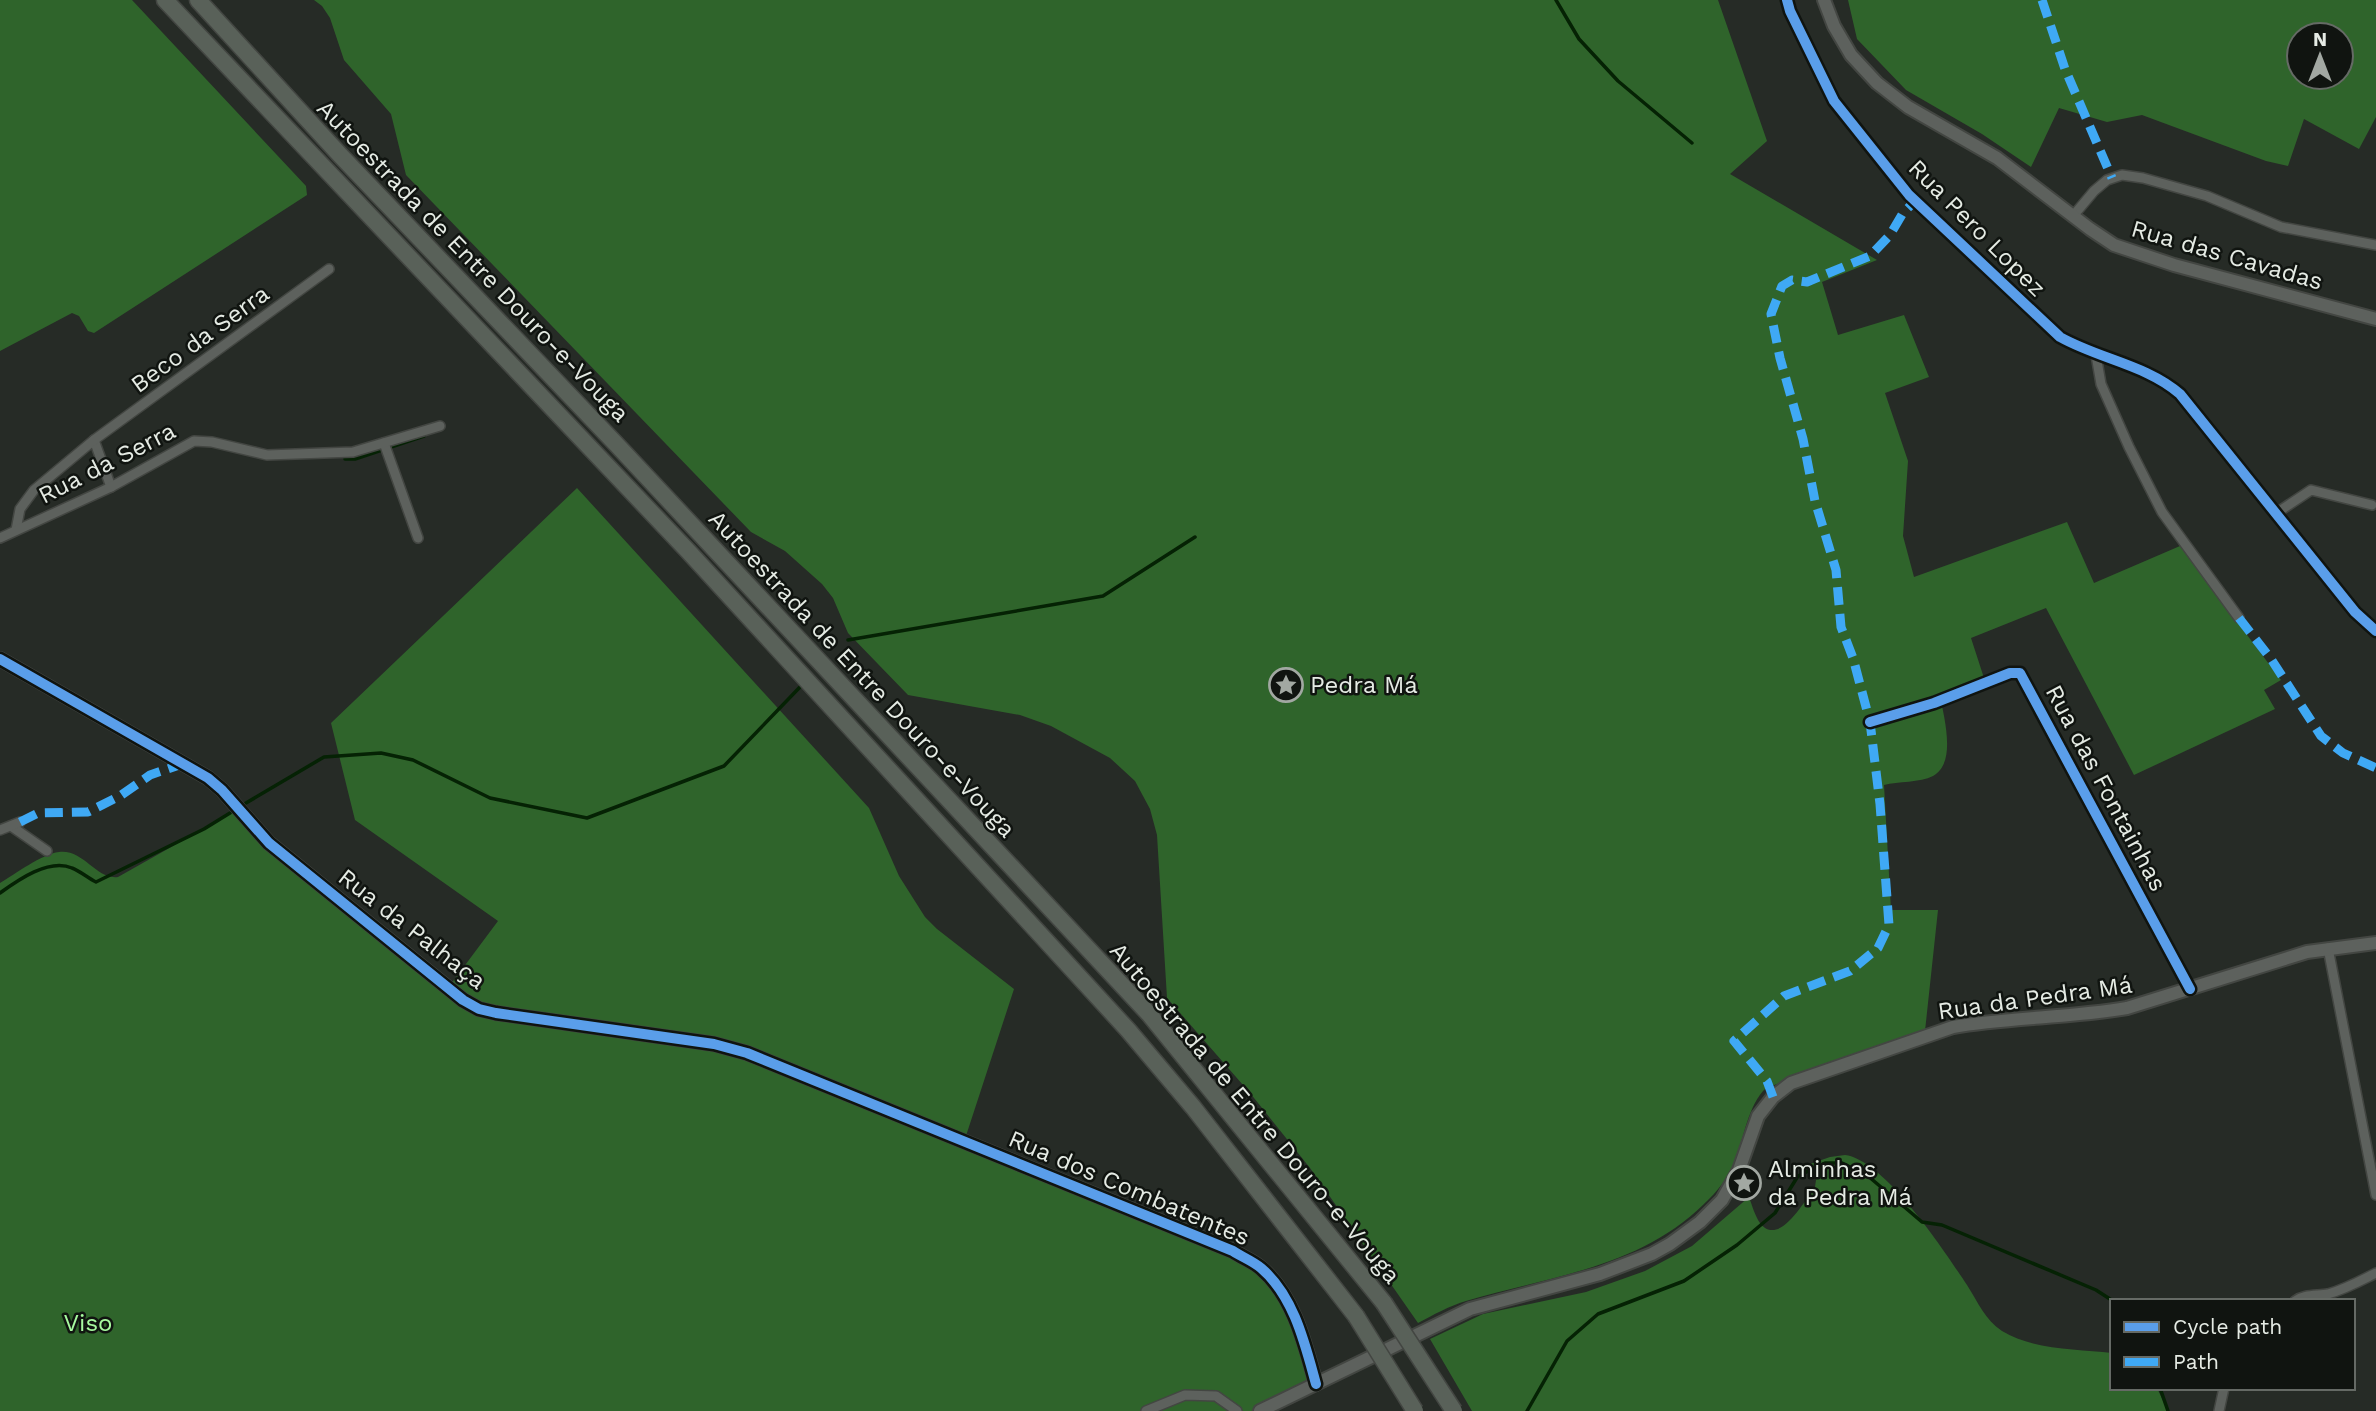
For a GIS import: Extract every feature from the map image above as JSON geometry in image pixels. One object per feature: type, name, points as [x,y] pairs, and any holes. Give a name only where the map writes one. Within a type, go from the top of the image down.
[{"type":"highway","name":"Autoestrada de Entre Douro-e-Vouga","points":[[165,0],[688,551],[1128,1030],[1193,1107],[1356,1316],[1415,1411]]},
{"type":"highway","name":"Autoestrada de Entre Douro-e-Vouga","points":[[198,0],[340,155],[627,455],[1149,1014],[1384,1303],[1454,1411]]},
{"type":"main road","name":"Rua das Cavadas","points":[[1824,0],[1834,26],[1852,55],[1877,83],[1908,107],[1997,158],[2114,245],[2376,320]]},
{"type":"main road","name":"Rua da Palhaça","points":[[0,659],[208,778],[269,842],[463,1000],[479,1009],[714,1044],[747,1052],[898,1115]]},
{"type":"main road","name":"Rua da Pedra Má","points":[[1260,1411],[1470,1309],[1600,1274],[1652,1254],[1670,1244],[1700,1222],[1722,1200],[1739,1170],[1758,1116],[1773,1097],[1791,1083],[1953,1027],[1981,1022],[2105,1012],[2147,1003],[2273,961],[2328,947],[2376,943]]},
{"type":"main road","name":"Rua dos Combatentes","points":[[898,1115],[1233,1251],[1261,1268],[1284,1295],[1301,1331],[1316,1384]]},
{"type":"street","name":"Rua Pero Lopez","points":[[1787,0],[1834,101],[1909,195],[2060,337],[2096,355],[2145,372],[2172,387],[2355,612],[2376,631]]},
{"type":"street","points":[[2073,216],[2107,180],[2122,175],[2143,178],[2207,196],[2281,227],[2376,245]]},
{"type":"street","name":"Beco da Serra","points":[[16,530],[20,509],[34,490],[94,440],[329,269]]},
{"type":"street","points":[[2096,355],[2101,384],[2162,512],[2239,618]]},
{"type":"street","name":"Rua da Serra","points":[[0,538],[111,487],[194,441],[212,442],[267,455],[354,452],[440,426]]},
{"type":"street","points":[[94,440],[111,487]]},
{"type":"street","points":[[384,443],[418,538]]},
{"type":"street","points":[[2276,514],[2311,490],[2372,505]]},
{"type":"street","name":"Rua das Fontainhas","points":[[1870,722],[1934,703],[2010,673],[2020,673],[2190,989]]},
{"type":"street","points":[[0,830],[16,824],[47,851]]},
{"type":"street","points":[[2328,947],[2376,1195]]},
{"type":"street","points":[[2297,1299],[2347,1288],[2376,1273]]},
{"type":"street","points":[[2219,1411],[2224,1390]]},
{"type":"street","points":[[1146,1411],[1185,1395],[1216,1396],[1237,1411]]},
{"type":"green space","points":[[0,0],[132,0],[306,186],[307,195],[94,333],[88,331],[79,316],[72,313],[0,351]]},
{"type":"green space","points":[[314,0],[1718,0],[1767,141],[1730,174],[1877,260],[1822,282],[1838,335],[1904,315],[1929,377],[1885,393],[1908,461],[1903,536],[1914,577],[2067,522],[2094,583],[2180,546],[2281,680],[2264,690],[2275,709],[2134,775],[2046,608],[1971,638],[1984,678],[1940,696],[1947,751],[1940,770],[1928,778],[1884,785],[1891,910],[1938,910],[1925,1031],[1766,1088],[1755,1103],[1735,1161],[1722,1184],[1679,1226],[1651,1243],[1592,1267],[1460,1303],[1418,1323],[1310,1168],[1250,1093],[1167,998],[1157,835],[1150,809],[1135,781],[1110,758],[1051,726],[1020,715],[908,695],[848,633],[833,598],[822,584],[785,551],[751,532],[406,175],[391,114],[344,60],[330,18]]},
{"type":"green space","points":[[1848,0],[2376,0],[2376,117],[2359,149],[2304,119],[2288,166],[2266,161],[2142,115],[2107,122],[2059,108],[2031,167],[1982,134],[1906,90],[1857,39]]},
{"type":"green space","name":"Viso","points":[[577,488],[869,808],[899,876],[925,917],[1014,989],[963,1145],[1233,1251],[1284,1295],[1316,1384],[1260,1411],[0,1411],[0,883],[37,860],[59,852],[76,855],[103,874],[118,877],[235,811],[448,988],[498,921],[355,820],[331,723]]},
{"type":"green space","points":[[1845,1155],[1861,1161],[1895,1190],[1929,1231],[1996,1327],[2027,1342],[2110,1353],[2110,1390],[2158,1390],[2168,1411],[1472,1411],[1430,1339],[1483,1314],[1586,1292],[1645,1271],[1692,1246],[1749,1197],[1760,1223],[1767,1229],[1775,1230],[1791,1219],[1815,1187],[1816,1180],[1810,1164]]},
{"type":"waterway","points":[[1556,0],[1579,39],[1618,81],[1692,143]]},
{"type":"waterway","points":[[345,459],[355,459],[424,436]]},
{"type":"waterway","points":[[848,640],[1103,596],[1195,537]]},
{"type":"waterway","points":[[246,803],[324,757],[381,753],[413,760],[490,798],[587,818],[724,766],[800,687]]},
{"type":"waterway","points":[[0,893],[34,872],[54,866],[72,868],[96,882],[204,829],[230,813]]},
{"type":"waterway","points":[[1527,1411],[1567,1341],[1598,1314],[1684,1281],[1737,1245],[1775,1213],[1798,1176],[1825,1163],[1842,1163],[1868,1176],[1922,1222],[1942,1225],[2096,1290],[2110,1299]]},
{"type":"waterway","points":[[2161,1390],[2168,1411]]},
{"type":"marked path","points":[[2042,0],[2065,69],[2112,178]]},
{"type":"marked path","points":[[1773,1097],[1767,1081],[1734,1041],[1784,996],[1850,971],[1878,948],[1889,925],[1880,804],[1870,722],[1853,658],[1841,627],[1836,570],[1815,501],[1803,439],[1780,358],[1771,314],[1782,286],[1792,280],[1807,282],[1870,256],[1890,235],[1903,213],[1915,201]]},
{"type":"marked path","points":[[2239,618],[2271,659],[2321,736],[2343,753],[2376,768]]},
{"type":"marked path","points":[[20,822],[38,813],[88,812],[120,796],[150,775],[185,763]]},
{"type":"cycle path","points":[[1787,0],[1834,101],[1909,195],[2060,337],[2153,376],[2180,394],[2355,612],[2376,631]]},
{"type":"cycle path","points":[[0,659],[208,778],[269,843],[463,1000],[479,1009],[714,1044],[747,1053],[1233,1251],[1255,1263],[1272,1279],[1290,1306],[1316,1384]]},
{"type":"cycle path","points":[[1870,722],[1934,703],[2010,673],[2020,673],[2190,989]]},
{"type":"place","name":"Pedra Má","points":[[1286,685]]},
{"type":"place","name":"Alminhas da Pedra Má","points":[[1744,1183]]}]
